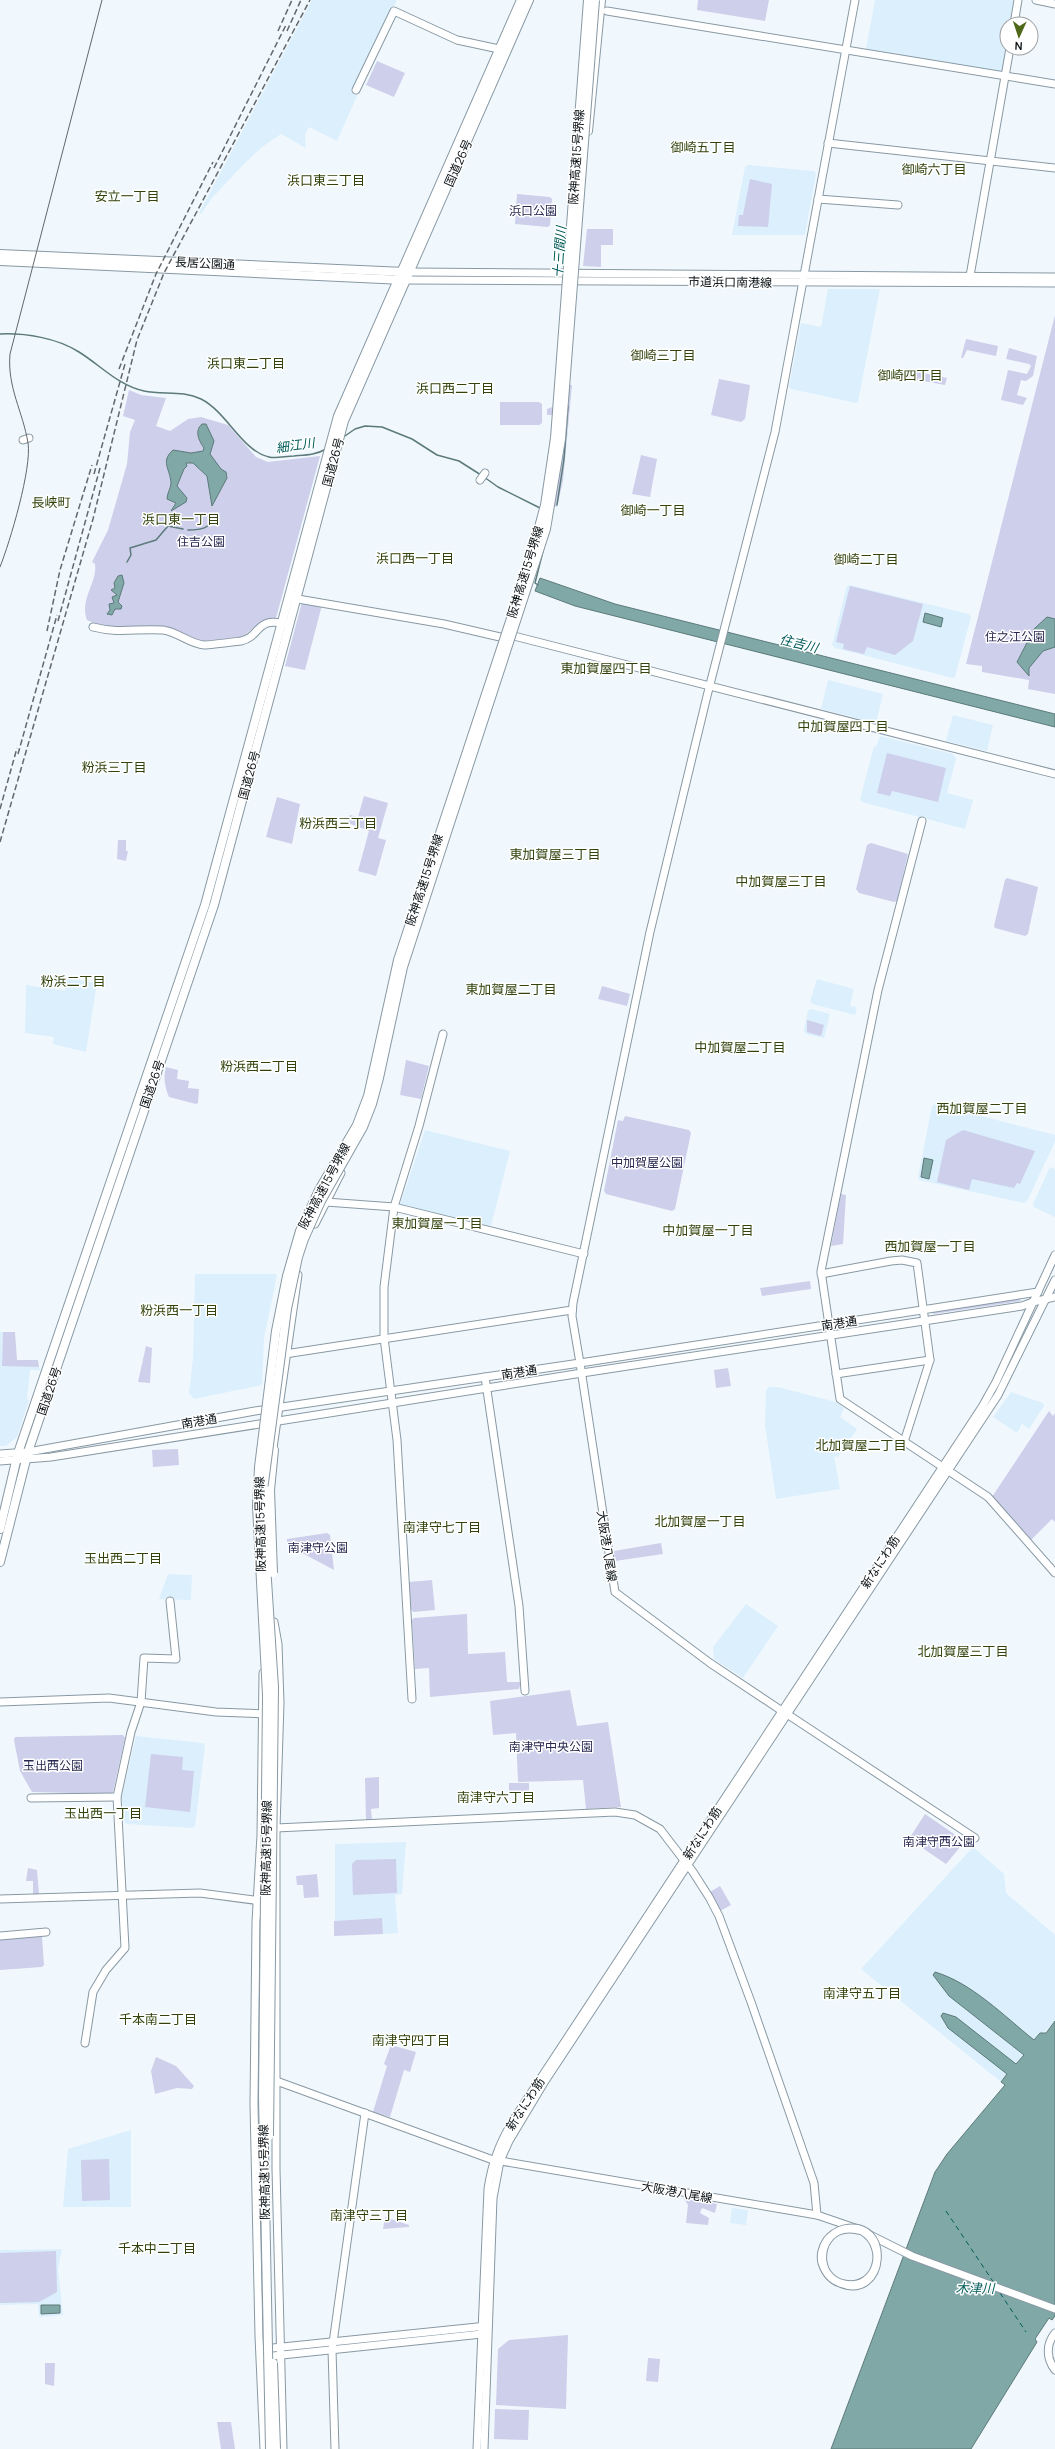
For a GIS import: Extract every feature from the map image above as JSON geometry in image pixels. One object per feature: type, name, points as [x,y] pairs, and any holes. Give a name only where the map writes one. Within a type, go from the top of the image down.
[{"type":"highway","name":"国道26号","points":[[0,1529],[17,1457],[204,909],[328,450],[340,436],[346,415],[499,49],[521,0]]},
{"type":"highway","name":"国道26号","points":[[0,1562],[27,1456],[214,905],[297,599],[334,443],[338,416],[404,276],[529,0]]},
{"type":"highway","name":"阪神高速15号堺線","points":[[270,2449],[263,2146],[267,1695],[257,1506],[259,1466],[276,1332],[287,1276],[300,1231],[319,1190],[357,1125],[368,1096],[398,960],[492,678],[541,520],[556,432],[588,0]]},
{"type":"highway","name":"阪神高速15号堺線","points":[[276,2449],[272,2337],[269,2140],[274,1687],[265,1550],[263,1490],[270,1430],[293,1277],[302,1245],[314,1216],[362,1127],[372,1104],[403,967],[546,529],[561,439],[595,0]]},
{"type":"highway","points":[[578,213],[591,108],[601,0]]},
{"type":"highway","name":"長居公園通","points":[[0,254],[404,276]]},
{"type":"highway","name":"長居公園通","points":[[0,261],[404,276]]},
{"type":"highway","points":[[274,1450],[271,1473],[270,1542],[277,1637],[274,1687]]},
{"type":"highway","points":[[257,1901],[260,1913],[258,2086],[259,2120],[263,2146]]},
{"type":"street","points":[[285,1354],[384,1337],[572,1310],[650,932],[710,687],[775,432],[855,0]]},
{"type":"street","points":[[1015,16],[1018,0]]},
{"type":"street","points":[[1036,0],[1055,4]]},
{"type":"street","points":[[607,10],[1055,84]]},
{"type":"street","points":[[356,90],[394,11],[457,40],[499,49]]},
{"type":"street","points":[[970,276],[1009,56]]},
{"type":"street","points":[[828,143],[1055,168]]},
{"type":"street","points":[[818,199],[898,205]]},
{"type":"street","name":"市道浜口南港線","points":[[404,276],[803,279],[1055,283]]},
{"type":"street","name":"市道浜口南港線","points":[[803,279],[970,276],[1055,277]]},
{"type":"street","points":[[480,480],[486,473]]},
{"type":"street","points":[[288,597],[444,624],[500,637],[514,636],[1055,774]]},
{"type":"street","points":[[93,627],[121,632],[171,631],[204,645],[241,641],[248,638],[265,623],[281,622],[290,624]]},
{"type":"street","points":[[922,821],[878,990],[821,1274],[840,1399],[988,1497],[1055,1573]]},
{"type":"street","points":[[313,1199],[357,1120],[367,1095],[389,985]]},
{"type":"street","points":[[412,1699],[397,1440],[384,1337],[384,1287],[394,1207],[419,1126],[443,1034]]},
{"type":"street","points":[[282,2449],[279,2352],[276,2080],[276,1828],[280,1716],[278,1644],[274,1630],[267,1522],[269,1462],[274,1450],[285,1354],[301,1260],[305,1246],[347,1162]]},
{"type":"street","points":[[326,1202],[394,1207],[584,1254]]},
{"type":"street","name":"新なにわ筋","points":[[945,1468],[996,1382],[1055,1255]]},
{"type":"street","points":[[821,1274],[891,1261],[902,1260],[917,1263],[930,1360],[904,1442]]},
{"type":"street","points":[[264,2449],[259,2349],[254,2077],[257,1901],[261,1835],[262,1625],[257,1572],[254,1494],[268,1370],[286,1272]]},
{"type":"street","name":"新なにわ筋","points":[[484,2449],[488,2189],[496,2160],[514,2119],[686,1863],[945,1468],[998,1395],[1046,1299],[1053,1289],[1055,1280]]},
{"type":"street","name":"南港通","points":[[27,1456],[264,1410],[829,1325],[1053,1289]]},
{"type":"street","name":"南港通","points":[[0,1461],[17,1457],[278,1420],[1022,1306],[1055,1297]]},
{"type":"street","name":"大阪港八尾線","points":[[572,1310],[615,1592],[710,1663],[975,1838]]},
{"type":"street","points":[[836,1374],[930,1360]]},
{"type":"street","points":[[485,1377],[519,1606],[524,1692]]},
{"type":"street","name":"南港通","points":[[0,1454],[17,1457]]},
{"type":"street","points":[[85,2043],[93,1992],[106,1970],[124,1948],[123,1896],[117,1797],[131,1732],[141,1702],[144,1658],[176,1658],[170,1601]]},
{"type":"street","points":[[0,1702],[109,1698],[216,1712],[280,1716]]},
{"type":"street","points":[[31,1798],[117,1797]]},
{"type":"street","points":[[276,1828],[624,1813],[652,1823],[663,1832],[686,1863],[719,1916],[751,2002],[814,2183],[816,2215]]},
{"type":"street","points":[[0,1899],[205,1894],[257,1901],[277,1902]]},
{"type":"street","points":[[0,1936],[46,1932]]},
{"type":"street","name":"大阪港八尾線","points":[[254,2077],[276,2080],[496,2160],[816,2215],[846,2224],[862,2231],[871,2238],[877,2250],[877,2266],[868,2278],[856,2284],[842,2284],[830,2277],[823,2263],[823,2249],[829,2238],[841,2230],[855,2229],[862,2231],[869,2236],[871,2238],[873,2240],[877,2248],[878,2264],[875,2271],[867,2280],[857,2284],[844,2285],[836,2281],[830,2277],[824,2267],[822,2263],[823,2249],[828,2239],[833,2234],[842,2230],[852,2229],[858,2230],[862,2231],[912,2256],[1055,2309]]},
{"type":"street","points":[[336,2449],[333,2346],[365,2113]]},
{"type":"street","points":[[260,2357],[279,2352],[486,2326]]},
{"type":"street","name":"新なにわ筋","points":[[477,2449],[482,2334],[486,2326]]},
{"type":"street","points":[[1055,2333],[1049,2350],[1051,2362],[1055,2369]]},
{"type":"street","points":[[333,2346],[482,2334]]},
{"type":"street","points":[[259,2349],[279,2352]]},
{"type":"shaded area","points":[[312,0],[397,0],[352,91],[357,96],[337,141],[309,127],[305,134],[306,148],[281,134],[262,147],[241,167],[212,198],[201,214],[199,213]]},
{"type":"shaded area","points":[[875,0],[1013,0],[1014,2],[1012,16],[999,16],[999,56],[1005,56],[1002,72],[866,49]]},
{"type":"shaded area","points":[[748,165],[814,171],[816,174],[805,235],[732,235],[745,167]]},
{"type":"shaded area","points":[[828,289],[880,289],[858,402],[856,403],[791,389],[789,387],[801,323],[821,327]]},
{"type":"shaded area","points":[[850,585],[969,614],[971,617],[955,677],[953,678],[835,648],[832,645],[847,586]]},
{"type":"shaded area","points":[[828,680],[883,694],[876,723],[821,709]]},
{"type":"shaded area","points":[[953,715],[993,725],[987,751],[946,741]]},
{"type":"shaded area","points":[[880,736],[953,754],[956,759],[947,793],[973,800],[965,829],[862,802],[860,800],[874,746],[876,747]]},
{"type":"shaded area","points":[[66,978],[97,983],[86,1052],[53,1044],[54,1037],[25,1033],[26,985],[65,991]]},
{"type":"shaded area","points":[[817,979],[854,989],[850,1006],[857,1007],[855,1015],[812,1004],[810,1001]]},
{"type":"shaded area","points":[[811,1009],[830,1014],[824,1038],[806,1034],[804,1031],[808,1010]]},
{"type":"shaded area","points":[[935,1104],[1055,1135],[1055,1142],[1027,1201],[1024,1203],[919,1180],[918,1177],[932,1106]]},
{"type":"shaded area","points":[[425,1130],[510,1151],[491,1226],[400,1205]]},
{"type":"shaded area","points":[[1050,1167],[1055,1169],[1055,1217],[1034,1207],[1033,1204]]},
{"type":"shaded area","points":[[195,1274],[276,1274],[277,1276],[264,1338],[262,1385],[194,1399],[189,1393],[193,1359]]},
{"type":"shaded area","points":[[0,1332],[3,1332],[2,1365],[39,1367],[40,1370],[30,1370],[27,1399],[29,1400],[17,1437],[6,1446],[0,1446]]},
{"type":"shaded area","points":[[769,1387],[778,1387],[836,1402],[844,1408],[840,1417],[857,1429],[838,1457],[834,1456],[840,1489],[776,1499],[765,1425],[766,1390]]},
{"type":"shaded area","points":[[1011,1392],[1043,1403],[1044,1406],[1029,1429],[1022,1424],[1017,1433],[993,1417]]},
{"type":"shaded area","points":[[168,1574],[192,1575],[191,1600],[159,1599]]},
{"type":"shaded area","points":[[746,1604],[778,1626],[743,1678],[714,1659],[713,1647]]},
{"type":"shaded area","points":[[136,1736],[203,1743],[205,1746],[195,1826],[193,1828],[126,1824],[123,1819],[122,1796]]},
{"type":"shaded area","points":[[406,1842],[402,1894],[395,1895],[398,1933],[383,1934],[382,1918],[335,1921],[335,1844]]},
{"type":"shaded area","points":[[973,1847],[1004,1874],[1006,1893],[1055,1935],[1055,2021],[1023,2054],[1025,2055],[1001,2082],[861,1969]]},
{"type":"shaded area","points":[[131,2130],[131,2207],[63,2207],[68,2149]]},
{"type":"shaded area","points":[[732,2208],[748,2210],[746,2225],[730,2223]]},
{"type":"shaded area","points":[[62,2249],[58,2269],[63,2315],[39,2317],[38,2304],[0,2305],[0,2250]]},
{"type":"green space","points":[[698,0],[769,0],[765,21],[697,10]]},
{"type":"green space","points":[[377,61],[405,73],[394,97],[366,85]]},
{"type":"green space","points":[[750,179],[772,184],[768,227],[738,226],[739,215],[743,215]]},
{"type":"green space","name":"浜口公園","points":[[517,194],[550,197],[552,199],[550,225],[548,227],[515,224]]},
{"type":"green space","points":[[587,229],[613,229],[613,245],[601,245],[601,267],[583,266]]},
{"type":"green space","name":"住之江公園","points":[[1055,315],[1055,694],[1028,689],[1029,680],[982,672],[982,666],[966,664]]},
{"type":"green space","points":[[966,339],[998,346],[996,356],[967,350],[963,358],[961,358]]},
{"type":"green space","points":[[1009,348],[1037,356],[1033,376],[1026,381],[1021,380],[1017,395],[1027,398],[1023,405],[1001,400],[1008,370],[1027,374],[1031,366],[1029,364],[1006,359]]},
{"type":"green space","points":[[909,370],[947,378],[945,385],[907,378]]},
{"type":"green space","points":[[719,379],[750,385],[745,419],[741,422],[711,415]]},
{"type":"green space","points":[[565,385],[572,385],[563,481],[557,507],[550,504],[554,415],[547,415],[547,409],[555,406]]},
{"type":"green space","name":"住吉公園","points":[[129,390],[141,395],[166,398],[156,426],[170,431],[188,419],[201,417],[228,425],[256,457],[268,462],[320,456],[276,618],[258,624],[242,637],[204,642],[172,629],[103,627],[87,620],[85,605],[95,571],[95,564],[92,562],[108,530],[127,464],[130,432],[135,420],[123,416]]},
{"type":"green space","points":[[500,402],[539,402],[542,404],[542,423],[539,425],[500,425]]},
{"type":"green space","points":[[641,455],[657,459],[650,497],[632,494]]},
{"type":"green space","points":[[850,586],[923,604],[913,641],[895,655],[867,647],[864,654],[843,649],[844,644],[836,642]]},
{"type":"green space","points":[[302,602],[322,605],[305,670],[285,666]]},
{"type":"green space","points":[[887,753],[946,768],[938,802],[892,791],[890,796],[877,793]]},
{"type":"green space","points":[[364,796],[388,803],[378,838],[386,840],[376,876],[358,871],[369,831],[348,823],[350,815],[358,817]]},
{"type":"green space","points":[[277,797],[300,804],[292,844],[266,837]]},
{"type":"green space","points":[[118,840],[126,840],[126,851],[128,851],[126,861],[117,859]]},
{"type":"green space","points":[[871,843],[908,854],[897,901],[894,902],[859,893],[856,889],[867,845]]},
{"type":"green space","points":[[1007,878],[1038,887],[1028,934],[1025,936],[995,928],[994,926],[1005,880]]},
{"type":"green space","points":[[602,986],[630,994],[627,1006],[598,999]]},
{"type":"green space","points":[[807,1020],[824,1025],[821,1036],[807,1032]]},
{"type":"green space","points":[[406,1060],[429,1066],[421,1099],[400,1095]]},
{"type":"green space","points":[[166,1067],[178,1070],[177,1079],[189,1081],[188,1088],[199,1089],[198,1103],[196,1104],[169,1097],[165,1082]]},
{"type":"green space","name":"中加賀屋公園","points":[[625,1116],[689,1130],[691,1133],[675,1209],[672,1211],[606,1194],[604,1191],[618,1120],[623,1121]]},
{"type":"green space","points":[[963,1130],[1035,1151],[1020,1184],[1017,1183],[1014,1188],[972,1179],[969,1190],[937,1182],[946,1140]]},
{"type":"green space","points":[[841,1194],[846,1195],[843,1244],[831,1246]]},
{"type":"green space","points":[[810,1281],[811,1289],[762,1296],[760,1288]]},
{"type":"green space","points":[[1020,1299],[1021,1301],[933,1314],[933,1311]]},
{"type":"green space","points":[[3,1332],[15,1332],[17,1360],[38,1360],[39,1367],[2,1366]]},
{"type":"green space","points":[[146,1346],[152,1348],[150,1383],[138,1382]]},
{"type":"green space","points":[[728,1368],[731,1386],[716,1388],[714,1370]]},
{"type":"green space","points":[[1049,1411],[1053,1416],[1055,1413],[1055,1522],[1052,1519],[1030,1541],[992,1497]]},
{"type":"green space","points":[[178,1449],[179,1465],[153,1467],[152,1450]]},
{"type":"green space","name":"南津守公園","points":[[327,1533],[330,1535],[334,1570],[287,1545],[287,1539]]},
{"type":"green space","points":[[661,1543],[663,1554],[615,1561],[614,1551]]},
{"type":"green space","points":[[432,1580],[435,1610],[414,1612],[411,1610],[409,1582]]},
{"type":"green space","points":[[467,1614],[468,1654],[505,1652],[507,1682],[521,1682],[519,1689],[430,1697],[429,1668],[415,1669],[412,1620],[414,1618]]},
{"type":"green space","name":"南津守中央公園","points":[[570,1690],[577,1726],[608,1722],[621,1807],[586,1809],[583,1780],[518,1782],[516,1733],[493,1735],[490,1701]]},
{"type":"green space","name":"玉出西公園","points":[[123,1735],[125,1738],[113,1792],[111,1794],[32,1792],[20,1771],[14,1740],[15,1737]]},
{"type":"green space","points":[[151,1754],[183,1757],[182,1770],[194,1771],[190,1812],[145,1807]]},
{"type":"green space","points":[[379,1777],[379,1808],[371,1809],[372,1820],[366,1820],[365,1778]]},
{"type":"green space","points":[[509,1783],[529,1783],[529,1793],[509,1793]]},
{"type":"green space","name":"南津守西公園","points":[[925,1814],[960,1838],[961,1846],[946,1864],[909,1839]]},
{"type":"green space","points":[[396,1859],[397,1893],[353,1895],[352,1864],[356,1860]]},
{"type":"green space","points":[[28,1868],[37,1870],[39,1894],[33,1894],[33,1881],[26,1881]]},
{"type":"green space","points":[[317,1874],[319,1897],[304,1898],[303,1885],[297,1885],[296,1876]]},
{"type":"green space","points":[[720,1886],[731,1905],[720,1911],[710,1892]]},
{"type":"green space","points":[[382,1918],[383,1934],[334,1936],[334,1921]]},
{"type":"green space","points":[[42,1937],[44,1965],[42,1967],[0,1970],[0,1939]]},
{"type":"green space","points":[[391,2045],[416,2052],[410,2072],[404,2070],[390,2117],[373,2112],[387,2066],[384,2064]]},
{"type":"green space","points":[[156,2057],[176,2066],[194,2086],[192,2089],[177,2088],[155,2094],[151,2071]]},
{"type":"green space","points":[[109,2159],[110,2200],[82,2201],[81,2160]]},
{"type":"green space","points":[[683,2197],[717,2204],[715,2213],[702,2208],[700,2213],[709,2218],[708,2225],[686,2223],[688,2205]]},
{"type":"green space","points":[[385,2217],[409,2225],[409,2227],[383,2229]]},
{"type":"green space","points":[[56,2251],[57,2292],[39,2302],[0,2303],[0,2253]]},
{"type":"green space","points":[[568,2335],[566,2409],[496,2405],[498,2349],[509,2340]]},
{"type":"green space","points":[[648,2358],[660,2359],[658,2382],[646,2381]]},
{"type":"green space","points":[[45,2363],[55,2363],[54,2386],[45,2384]]},
{"type":"green space","points":[[495,2409],[529,2410],[528,2440],[494,2439]]},
{"type":"green space","points":[[217,2422],[231,2422],[235,2449],[221,2449]]},
{"type":"water","points":[[202,424],[206,424],[214,441],[210,454],[221,469],[226,472],[227,478],[212,506],[207,476],[193,463],[186,463],[187,466],[184,469],[177,486],[187,498],[186,502],[171,511],[176,503],[167,499],[171,483],[166,462],[167,458],[173,450],[191,453],[203,451],[204,448],[200,442],[198,433],[198,430]]},
{"type":"water","points":[[122,575],[124,583],[118,602],[122,606],[121,609],[115,609],[112,615],[107,614],[110,610],[109,604],[114,603],[112,597],[117,595],[111,590],[115,588],[114,583],[118,576]]},
{"type":"water","points":[[540,578],[615,604],[1055,714],[1055,727],[575,606],[535,591]]},
{"type":"water","points":[[925,613],[943,618],[941,627],[923,622]]},
{"type":"water","points":[[1047,617],[1055,619],[1055,647],[1043,651],[1029,668],[1029,676],[1017,662],[1034,629]]},
{"type":"water","points":[[924,1158],[933,1160],[929,1179],[921,1177]]},
{"type":"water","name":"木津川","points":[[935,1972],[949,1977],[975,1992],[1034,2040],[1040,2033],[1046,2033],[1055,2021],[1055,2316],[1052,2320],[1049,2318],[1035,2339],[1037,2342],[971,2449],[831,2449],[935,2172],[947,2154],[1005,2085],[1001,2082],[1007,2074],[948,2028],[941,2016],[943,2013],[956,2017],[1016,2064],[1024,2055],[949,1996],[933,1975]]},
{"type":"water","points":[[41,2305],[60,2305],[60,2313],[41,2314]]},
{"type":"waterway","name":"細江川","points":[[0,334],[20,334],[41,337],[61,343],[87,357],[126,385],[144,391],[180,394],[194,396],[201,399],[219,413],[251,447],[259,453],[269,457],[278,458],[310,454],[326,449]]},
{"type":"waterway","name":"十三間川","points":[[557,505],[564,459],[568,406]]},
{"type":"waterway","name":"細江川","points":[[342,438],[355,429],[365,426],[382,427],[412,439],[437,455],[459,461],[481,475]]},
{"type":"waterway","name":"細江川","points":[[484,477],[498,487],[540,508]]},
{"type":"waterway","points":[[188,530],[205,528],[211,523],[215,514]]},
{"type":"waterway","points":[[127,562],[131,555],[130,548],[156,540],[168,526],[183,529]]},
{"type":"waterway","name":"細江川","points":[[538,585],[535,583],[544,547]]},
{"type":"ferry route","points":[[946,2211],[994,2283]]},
{"type":"ferry route","points":[[1000,2293],[1026,2332]]},
{"type":"tram line","points":[[0,567],[24,487],[28,454],[26,432],[11,377],[10,354],[102,0]]},
{"type":"railway","points":[[278,31],[292,0]]},
{"type":"railway","points":[[287,31],[301,0]]},
{"type":"railway","points":[[0,842],[93,519],[137,340],[164,273],[310,0]]},
{"type":"railway","points":[[214,168],[286,25]]},
{"type":"railway","points":[[119,369],[156,274],[213,162]]},
{"type":"railway","points":[[94,474],[125,364]]},
{"type":"railway","points":[[47,631],[60,570],[92,465]]},
{"type":"railway","points":[[58,621],[100,468]]},
{"type":"railway","points":[[18,754],[57,615]]},
{"type":"railway","points":[[0,809],[17,748]]},
{"type":"district","name":"御崎五丁目","points":[[703,147]]},
{"type":"district","name":"御崎六丁目","points":[[934,169]]},
{"type":"district","name":"浜口東三丁目","points":[[326,180]]},
{"type":"district","name":"安立一丁目","points":[[127,196]]},
{"type":"district","name":"御崎三丁目","points":[[663,355]]},
{"type":"district","name":"浜口東二丁目","points":[[246,363]]},
{"type":"district","name":"御崎四丁目","points":[[910,375]]},
{"type":"district","name":"浜口西二丁目","points":[[455,388]]},
{"type":"district","name":"長峡町","points":[[51,502]]},
{"type":"district","name":"御崎一丁目","points":[[653,510]]},
{"type":"district","name":"浜口東一丁目","points":[[181,519]]},
{"type":"district","name":"浜口西一丁目","points":[[415,558]]},
{"type":"district","name":"御崎二丁目","points":[[866,559]]},
{"type":"district","name":"東加賀屋四丁目","points":[[606,668]]},
{"type":"district","name":"中加賀屋四丁目","points":[[843,726]]},
{"type":"district","name":"粉浜三丁目","points":[[114,767]]},
{"type":"district","name":"粉浜西三丁目","points":[[338,823]]},
{"type":"district","name":"東加賀屋三丁目","points":[[555,854]]},
{"type":"district","name":"中加賀屋三丁目","points":[[781,881]]},
{"type":"district","name":"粉浜二丁目","points":[[73,981]]},
{"type":"district","name":"東加賀屋二丁目","points":[[511,989]]},
{"type":"district","name":"中加賀屋二丁目","points":[[740,1047]]},
{"type":"district","name":"粉浜西二丁目","points":[[259,1066]]},
{"type":"district","name":"西加賀屋二丁目","points":[[982,1108]]},
{"type":"district","name":"東加賀屋一丁目","points":[[437,1223]]},
{"type":"district","name":"中加賀屋一丁目","points":[[708,1230]]},
{"type":"district","name":"西加賀屋一丁目","points":[[930,1246]]},
{"type":"district","name":"粉浜西一丁目","points":[[179,1310]]},
{"type":"district","name":"北加賀屋二丁目","points":[[861,1445]]},
{"type":"district","name":"北加賀屋一丁目","points":[[700,1521]]},
{"type":"district","name":"南津守七丁目","points":[[442,1527]]},
{"type":"district","name":"玉出西二丁目","points":[[123,1558]]},
{"type":"district","name":"北加賀屋三丁目","points":[[963,1651]]},
{"type":"district","name":"南津守六丁目","points":[[496,1797]]},
{"type":"district","name":"玉出西一丁目","points":[[103,1813]]},
{"type":"district","name":"南津守五丁目","points":[[862,1993]]},
{"type":"district","name":"千本南二丁目","points":[[158,2019]]},
{"type":"district","name":"南津守四丁目","points":[[411,2040]]},
{"type":"district","name":"南津守三丁目","points":[[369,2215]]},
{"type":"district","name":"千本中二丁目","points":[[157,2248]]},
{"type":"water label","name":"住吉川","points":[[799,643]]}]
